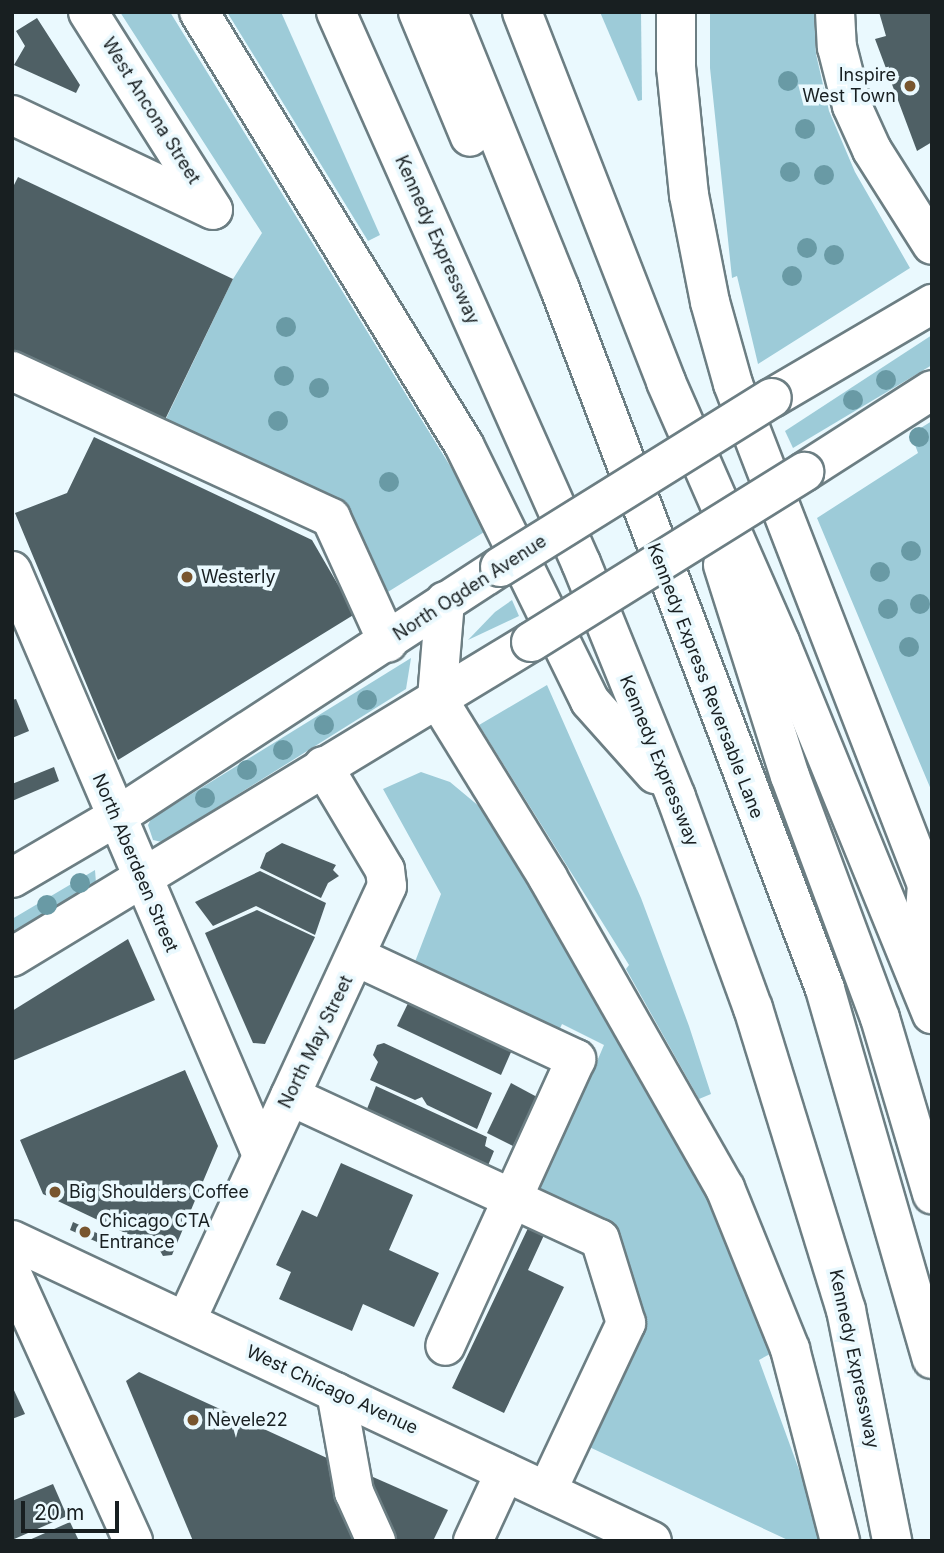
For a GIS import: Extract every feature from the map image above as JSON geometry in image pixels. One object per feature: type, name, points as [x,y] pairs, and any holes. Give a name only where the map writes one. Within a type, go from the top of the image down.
[{"type":"main road","name":"West Ancona Street","points":[[12,115],[213,210],[88,12]]},
{"type":"main road","points":[[199,12],[464,445],[590,701],[676,797]]},
{"type":"main road","name":"Kennedy Expressway","points":[[336,12],[581,563],[676,797],[753,1008],[843,1297],[892,1541]]},
{"type":"main road","points":[[418,12],[541,304],[596,397]]},
{"type":"main road","name":"Kennedy Express Reversable Lane","points":[[448,12],[560,289],[596,397],[824,989],[932,1359]]},
{"type":"main road","points":[[522,12],[666,382],[780,642],[925,997]]},
{"type":"main road","points":[[676,12],[676,67],[689,195],[710,302],[733,384],[927,885],[925,997]]},
{"type":"main road","points":[[835,12],[837,47],[852,106],[872,150],[932,245]]},
{"type":"main road","name":"North Ogden Avenue","points":[[12,878],[116,817],[388,643],[445,601],[772,398],[932,304]]},
{"type":"main road","points":[[12,371],[331,518],[388,643]]},
{"type":"main road","points":[[666,382],[790,776],[880,1018],[932,1194]]},
{"type":"main road","points":[[12,957],[531,642],[932,390]]},
{"type":"main road","name":"North Aberdeen Street","points":[[12,571],[141,880],[262,1154]]},
{"type":"main road","points":[[445,601],[437,698],[555,890],[725,1188],[790,1349],[840,1541]]},
{"type":"main road","name":"North May Street","points":[[186,1321],[382,903],[385,870],[323,766]]},
{"type":"main road","points":[[357,957],[576,1059],[445,1346]]},
{"type":"main road","points":[[290,1096],[600,1239],[626,1323],[547,1491]]},
{"type":"main road","name":"West Chicago Avenue","points":[[12,1240],[652,1541]]},
{"type":"main road","points":[[12,1274],[133,1541]]},
{"type":"main road","points":[[336,1392],[354,1492],[376,1541]]},
{"type":"main road","points":[[473,1541],[505,1472]]},
{"type":"shaded area","points":[[120,12],[170,12],[489,529],[383,595],[351,515],[162,427],[233,279],[262,233]]},
{"type":"shaded area","points":[[227,12],[281,12],[380,235],[368,241]]},
{"type":"shaded area","points":[[600,12],[641,12],[642,100],[638,101]]},
{"type":"shaded area","points":[[710,12],[814,12],[816,54],[829,111],[855,172],[910,268],[758,364],[737,276],[732,278],[710,68]]},
{"type":"shaded area","points":[[932,335],[932,365],[793,448],[785,431]]},
{"type":"shaded area","points":[[932,421],[932,792],[817,518],[918,453],[911,434]]},
{"type":"shaded area","points":[[512,600],[519,616],[468,640],[495,612]]},
{"type":"shaded area","points":[[411,658],[406,689],[162,842],[153,840],[148,825],[151,819]]},
{"type":"shaded area","points":[[547,685],[641,898],[689,1026],[711,1094],[699,1099],[626,969],[629,965],[479,725]]},
{"type":"shaded area","points":[[421,772],[450,782],[480,807],[515,852],[679,1138],[726,1235],[770,1354],[759,1360],[825,1541],[790,1541],[585,1445],[637,1334],[619,1244],[531,1193],[572,1098],[580,1101],[604,1045],[562,1024],[558,1033],[413,967],[441,894],[383,789]]},
{"type":"shaded area","points":[[95,870],[96,883],[12,934],[12,919]]},
{"type":"building","name":"Inspire West Town","points":[[879,12],[932,12],[932,142],[917,151],[875,39],[886,36]]},
{"type":"building","points":[[37,18],[80,85],[76,93],[14,65],[25,46],[16,31]]},
{"type":"building","points":[[18,177],[233,279],[159,432],[12,362],[12,189]]},
{"type":"building","name":"Westerly","points":[[94,437],[312,540],[355,614],[118,760],[15,513],[67,493]]},
{"type":"building","points":[[16,699],[29,731],[12,738],[12,700]]},
{"type":"building","points":[[54,767],[59,781],[12,801],[12,784]]},
{"type":"building","points":[[282,843],[336,865],[333,870],[339,876],[328,883],[321,898],[260,868],[266,853]]},
{"type":"building","points":[[260,871],[326,903],[315,935],[256,906],[213,926],[195,902]]},
{"type":"building","points":[[257,910],[315,937],[265,1044],[253,1043],[205,933]]},
{"type":"building","points":[[128,939],[155,1000],[12,1061],[12,1011]]},
{"type":"building","points":[[412,995],[515,1043],[501,1075],[397,1026]]},
{"type":"building","points":[[384,1043],[492,1093],[477,1129],[427,1105],[422,1097],[415,1100],[370,1080],[378,1062],[373,1055],[377,1045]]},
{"type":"building","points":[[185,1070],[218,1146],[172,1255],[163,1256],[159,1249],[43,1194],[20,1140]]},
{"type":"building","points":[[511,1083],[537,1097],[513,1146],[487,1133]]},
{"type":"building","points":[[376,1086],[487,1137],[485,1146],[494,1151],[487,1168],[365,1114]]},
{"type":"building","points":[[341,1163],[413,1195],[389,1250],[439,1273],[414,1327],[363,1304],[352,1331],[279,1299],[291,1272],[276,1265],[302,1210],[317,1217]]},
{"type":"building","name":"Chicago CTA Entrance","points":[[73,1222],[101,1235],[97,1242],[70,1230]]},
{"type":"building","points":[[529,1226],[545,1233],[528,1270],[564,1287],[504,1413],[452,1388]]},
{"type":"building","name":"Nevele22","points":[[139,1372],[327,1458],[360,1541],[193,1541],[126,1381]]},
{"type":"building","points":[[12,1386],[25,1414],[12,1419]]},
{"type":"building","points":[[373,1477],[448,1510],[433,1541],[391,1541],[365,1480]]},
{"type":"building","points":[[53,1484],[67,1516],[12,1540],[12,1501]]},
{"type":"building","points":[[70,1522],[79,1541],[27,1541]]},
{"type":"place","name":"Inspire West Town","points":[[910,86]]},
{"type":"place","name":"Westerly","points":[[187,577]]},
{"type":"place","name":"Big Shoulders Coffee","points":[[55,1192]]},
{"type":"place","name":"Chicago CTA Entrance","points":[[85,1232]]},
{"type":"place","name":"Nevele22","points":[[193,1420]]}]
